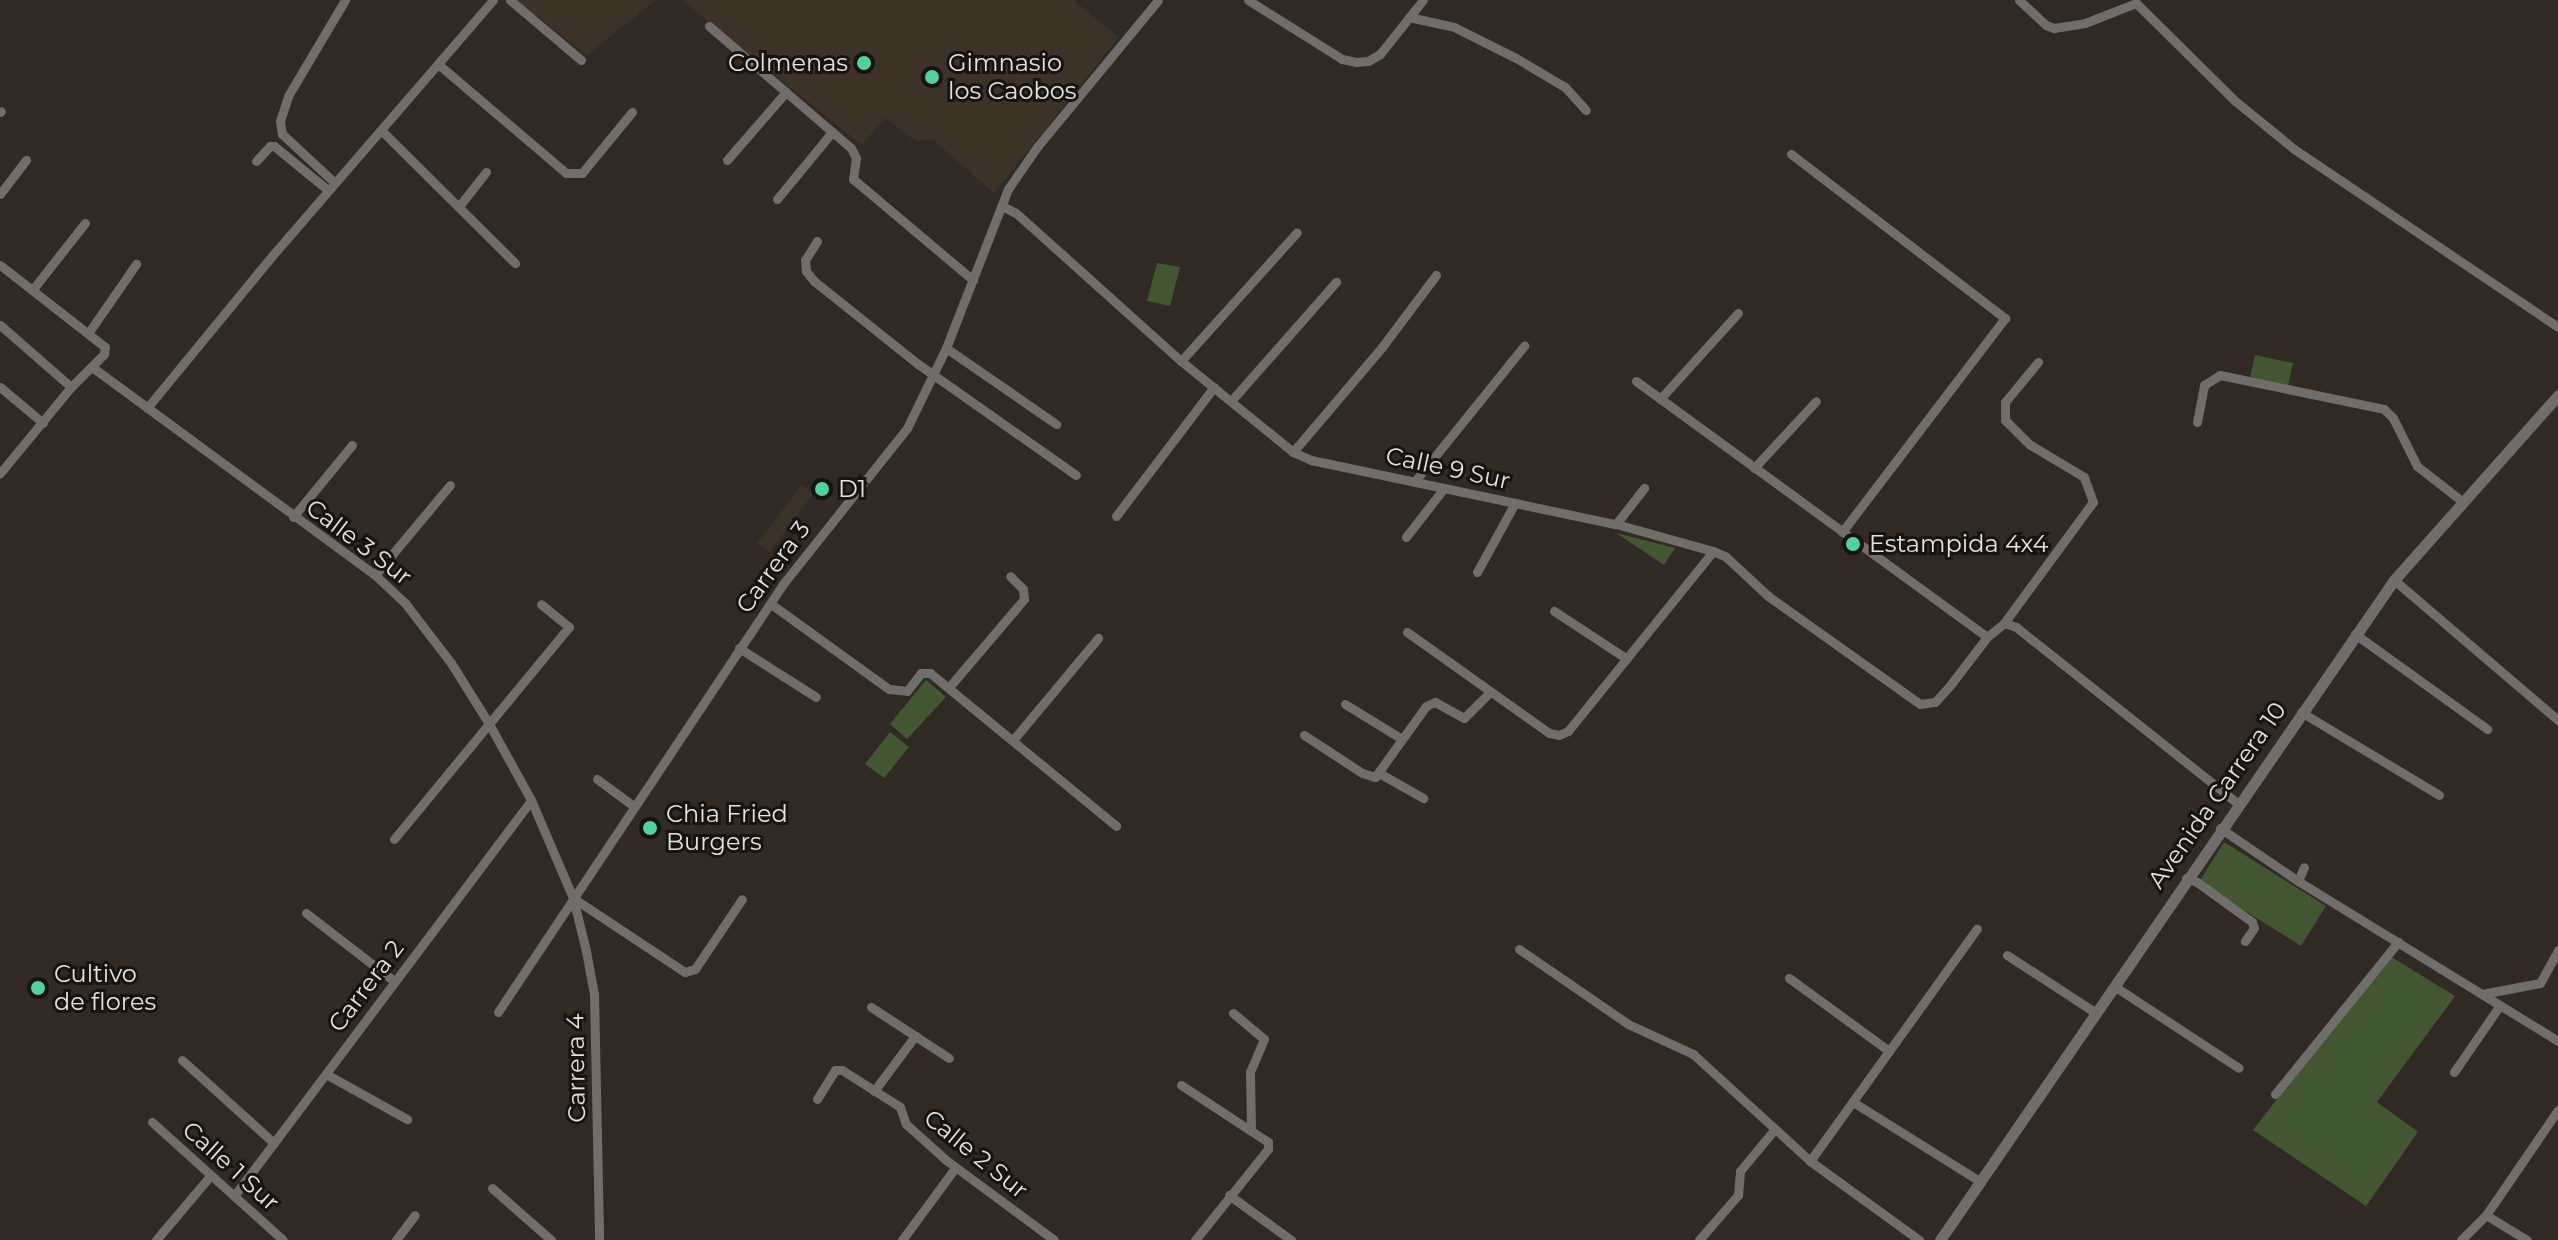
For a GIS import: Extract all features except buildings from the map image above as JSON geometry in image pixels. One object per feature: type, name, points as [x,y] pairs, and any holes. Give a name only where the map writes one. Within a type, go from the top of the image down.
[{"type":"street","points":[[332,186],[282,134],[280,121],[288,96],[345,0]]},
{"type":"street","points":[[147,408],[332,186],[493,0]]},
{"type":"street","points":[[510,0],[581,60]]},
{"type":"street","name":"Carrera 3","points":[[498,1012],[632,805],[739,648],[855,488],[907,428],[946,348],[999,211],[1004,207],[1008,189],[1037,147],[1158,0]]},
{"type":"street","points":[[1248,0],[1342,59],[1356,62],[1368,61],[1380,54],[1423,0]]},
{"type":"street","points":[[2019,0],[2046,25],[2054,28],[2085,23],[2136,3],[2234,100],[2294,149],[2558,327]]},
{"type":"street","points":[[1409,17],[1454,27],[1516,58],[1565,87],[1586,110]]},
{"type":"street","points":[[709,26],[854,152],[853,179],[973,280]]},
{"type":"street","points":[[438,64],[566,173],[582,173],[632,112]]},
{"type":"street","points":[[727,160],[786,92]]},
{"type":"street","points":[[381,130],[460,205],[515,263]]},
{"type":"street","points":[[777,199],[832,132]]},
{"type":"street","points":[[256,161],[270,146],[274,146],[332,186]]},
{"type":"street","points":[[1791,154],[2005,318],[1842,532]]},
{"type":"street","points":[[0,194],[26,160]]},
{"type":"street","points":[[460,205],[486,172]]},
{"type":"street","name":"Calle 9 Sur","points":[[1004,207],[1016,213],[1181,361],[1293,452],[1311,460],[1616,524],[1713,551],[1725,556],[1768,596],[1920,704],[1935,702],[1987,637]]},
{"type":"street","points":[[33,289],[85,223]]},
{"type":"street","points":[[1181,361],[1297,232]]},
{"type":"street","points":[[817,241],[805,260],[809,276],[933,375],[1076,475]]},
{"type":"street","points":[[89,332],[136,264]]},
{"type":"street","points":[[0,265],[105,347],[104,354],[71,387],[0,473]]},
{"type":"street","points":[[1293,452],[1382,347],[1436,275]]},
{"type":"street","points":[[1231,401],[1336,282]]},
{"type":"street","points":[[1660,399],[1738,313]]},
{"type":"street","points":[[0,325],[71,387]]},
{"type":"street","points":[[1415,481],[1524,346]]},
{"type":"street","points":[[946,348],[1056,424]]},
{"type":"street","points":[[1636,381],[1987,637],[2004,623],[2093,502],[2084,477],[2029,444],[2005,420],[2002,411],[2005,402],[2038,362]]},
{"type":"street","name":"Calle 3 Sur","points":[[92,367],[375,575],[405,603],[451,663],[488,722],[531,800],[573,898]]},
{"type":"street","points":[[2197,422],[2204,385],[2220,375],[2384,409],[2393,418],[2417,466],[2463,502]]},
{"type":"street","points":[[0,387],[43,423]]},
{"type":"street","points":[[1116,516],[1214,387]]},
{"type":"street","name":"Avenida Carrera 10","points":[[1940,1240],[2237,803],[2394,580],[2558,395]]},
{"type":"street","points":[[1754,468],[1816,401]]},
{"type":"street","points":[[293,517],[352,445]]},
{"type":"street","points":[[375,575],[450,485]]},
{"type":"street","points":[[1406,537],[1444,488]]},
{"type":"street","points":[[1616,524],[1644,488]]},
{"type":"street","points":[[1477,572],[1515,503]]},
{"type":"street","points":[[1407,632],[1549,733],[1559,735],[1568,731],[1713,551]]},
{"type":"street","points":[[950,686],[1024,599],[1023,589],[1010,576]]},
{"type":"street","points":[[2394,580],[2558,720]]},
{"type":"street","points":[[394,839],[569,627],[541,604]]},
{"type":"street","points":[[771,604],[889,689],[907,691],[925,672],[950,686],[1116,826]]},
{"type":"street","points":[[1554,611],[1627,659]]},
{"type":"street","points":[[2004,623],[2016,627],[2237,803]]},
{"type":"street","points":[[2355,634],[2487,729]]},
{"type":"street","points":[[1013,740],[1098,638]]},
{"type":"street","points":[[739,648],[816,697]]},
{"type":"street","points":[[1304,735],[1362,773],[1375,777],[1430,702],[1464,718],[1490,692]]},
{"type":"street","points":[[1345,704],[1402,739]]},
{"type":"street","points":[[2301,712],[2439,795]]},
{"type":"street","points":[[1379,773],[1423,798]]},
{"type":"street","points":[[597,779],[632,805]]},
{"type":"street","name":"Carrera 2","points":[[234,1196],[531,800]]},
{"type":"street","points":[[2220,828],[2298,881],[2558,1041]]},
{"type":"street","points":[[2298,881],[2304,867]]},
{"type":"street","points":[[2186,878],[2197,882],[2252,922],[2254,928],[2245,941]]},
{"type":"street","points":[[573,898],[685,972],[695,969],[742,899]]},
{"type":"street","name":"Carrera 4","points":[[573,898],[594,994],[599,1240]]},
{"type":"street","points":[[306,913],[394,981]]},
{"type":"street","points":[[1810,1161],[1977,929]]},
{"type":"street","points":[[2275,1094],[2398,942]]},
{"type":"street","points":[[1519,949],[1628,1024],[1693,1054],[1810,1161],[1919,1240]]},
{"type":"street","points":[[2482,994],[2540,983],[2558,950]]},
{"type":"street","points":[[2007,955],[2096,1013]]},
{"type":"street","points":[[1789,978],[1889,1051]]},
{"type":"street","points":[[2114,986],[2239,1068]]},
{"type":"street","points":[[2454,1072],[2500,1005]]},
{"type":"street","points":[[871,1007],[949,1058]]},
{"type":"street","points":[[1233,1013],[1264,1039],[1250,1072],[1251,1129]]},
{"type":"street","points":[[874,1091],[915,1036]]},
{"type":"street","points":[[182,1060],[274,1143]]},
{"type":"street","name":"Calle 2 Sur","points":[[817,1099],[839,1069],[900,1107],[906,1124],[955,1168],[1054,1240]]},
{"type":"street","points":[[326,1074],[407,1119]]},
{"type":"street","points":[[1181,1085],[1268,1142],[1268,1149],[1195,1240]]},
{"type":"street","points":[[1853,1102],[1981,1182]]},
{"type":"street","points":[[2461,1240],[2486,1215],[2558,1110]]},
{"type":"street","name":"Calle 1 Sur","points":[[152,1122],[283,1240]]},
{"type":"street","points":[[1699,1240],[1738,1195],[1740,1171],[1774,1130]]},
{"type":"street","points":[[902,1240],[955,1168]]},
{"type":"street","points":[[156,1240],[210,1176]]},
{"type":"street","points":[[492,1188],[551,1240]]},
{"type":"street","points":[[1229,1195],[1291,1240]]},
{"type":"street","points":[[396,1240],[415,1215]]},
{"type":"street","points":[[2486,1215],[2527,1240]]},
{"type":"shaded area","points":[[516,0],[656,0],[587,55]]},
{"type":"shaded area","name":"Gimnasio los Caobos","points":[[682,0],[1073,0],[1119,37],[994,193],[933,140],[916,141],[885,118],[862,145]]},
{"type":"shaded area","points":[[802,485],[813,494],[770,552],[757,543]]},
{"type":"green space","points":[[1157,263],[1180,267],[1170,306],[1147,301]]},
{"type":"green space","points":[[2255,355],[2293,363],[2288,386],[2250,378]]},
{"type":"green space","points":[[1616,533],[1675,548],[1664,565]]},
{"type":"green space","points":[[926,680],[946,697],[907,739],[890,724]]},
{"type":"green space","points":[[890,732],[909,747],[884,778],[865,764]]},
{"type":"green space","points":[[2224,842],[2326,906],[2301,946],[2199,882]]},
{"type":"green space","points":[[2388,955],[2455,996],[2377,1102],[2418,1132],[2366,1206],[2253,1130]]},
{"type":"place","name":"Colmenas","points":[[864,63]]},
{"type":"place","name":"Gimnasio los Caobos","points":[[932,77]]},
{"type":"place","name":"D1","points":[[822,489]]},
{"type":"place","name":"Estampida 4x4","points":[[1853,544]]},
{"type":"place","name":"Chia Fried Burgers","points":[[650,828]]},
{"type":"place","name":"Cultivo de flores","points":[[38,988]]}]
